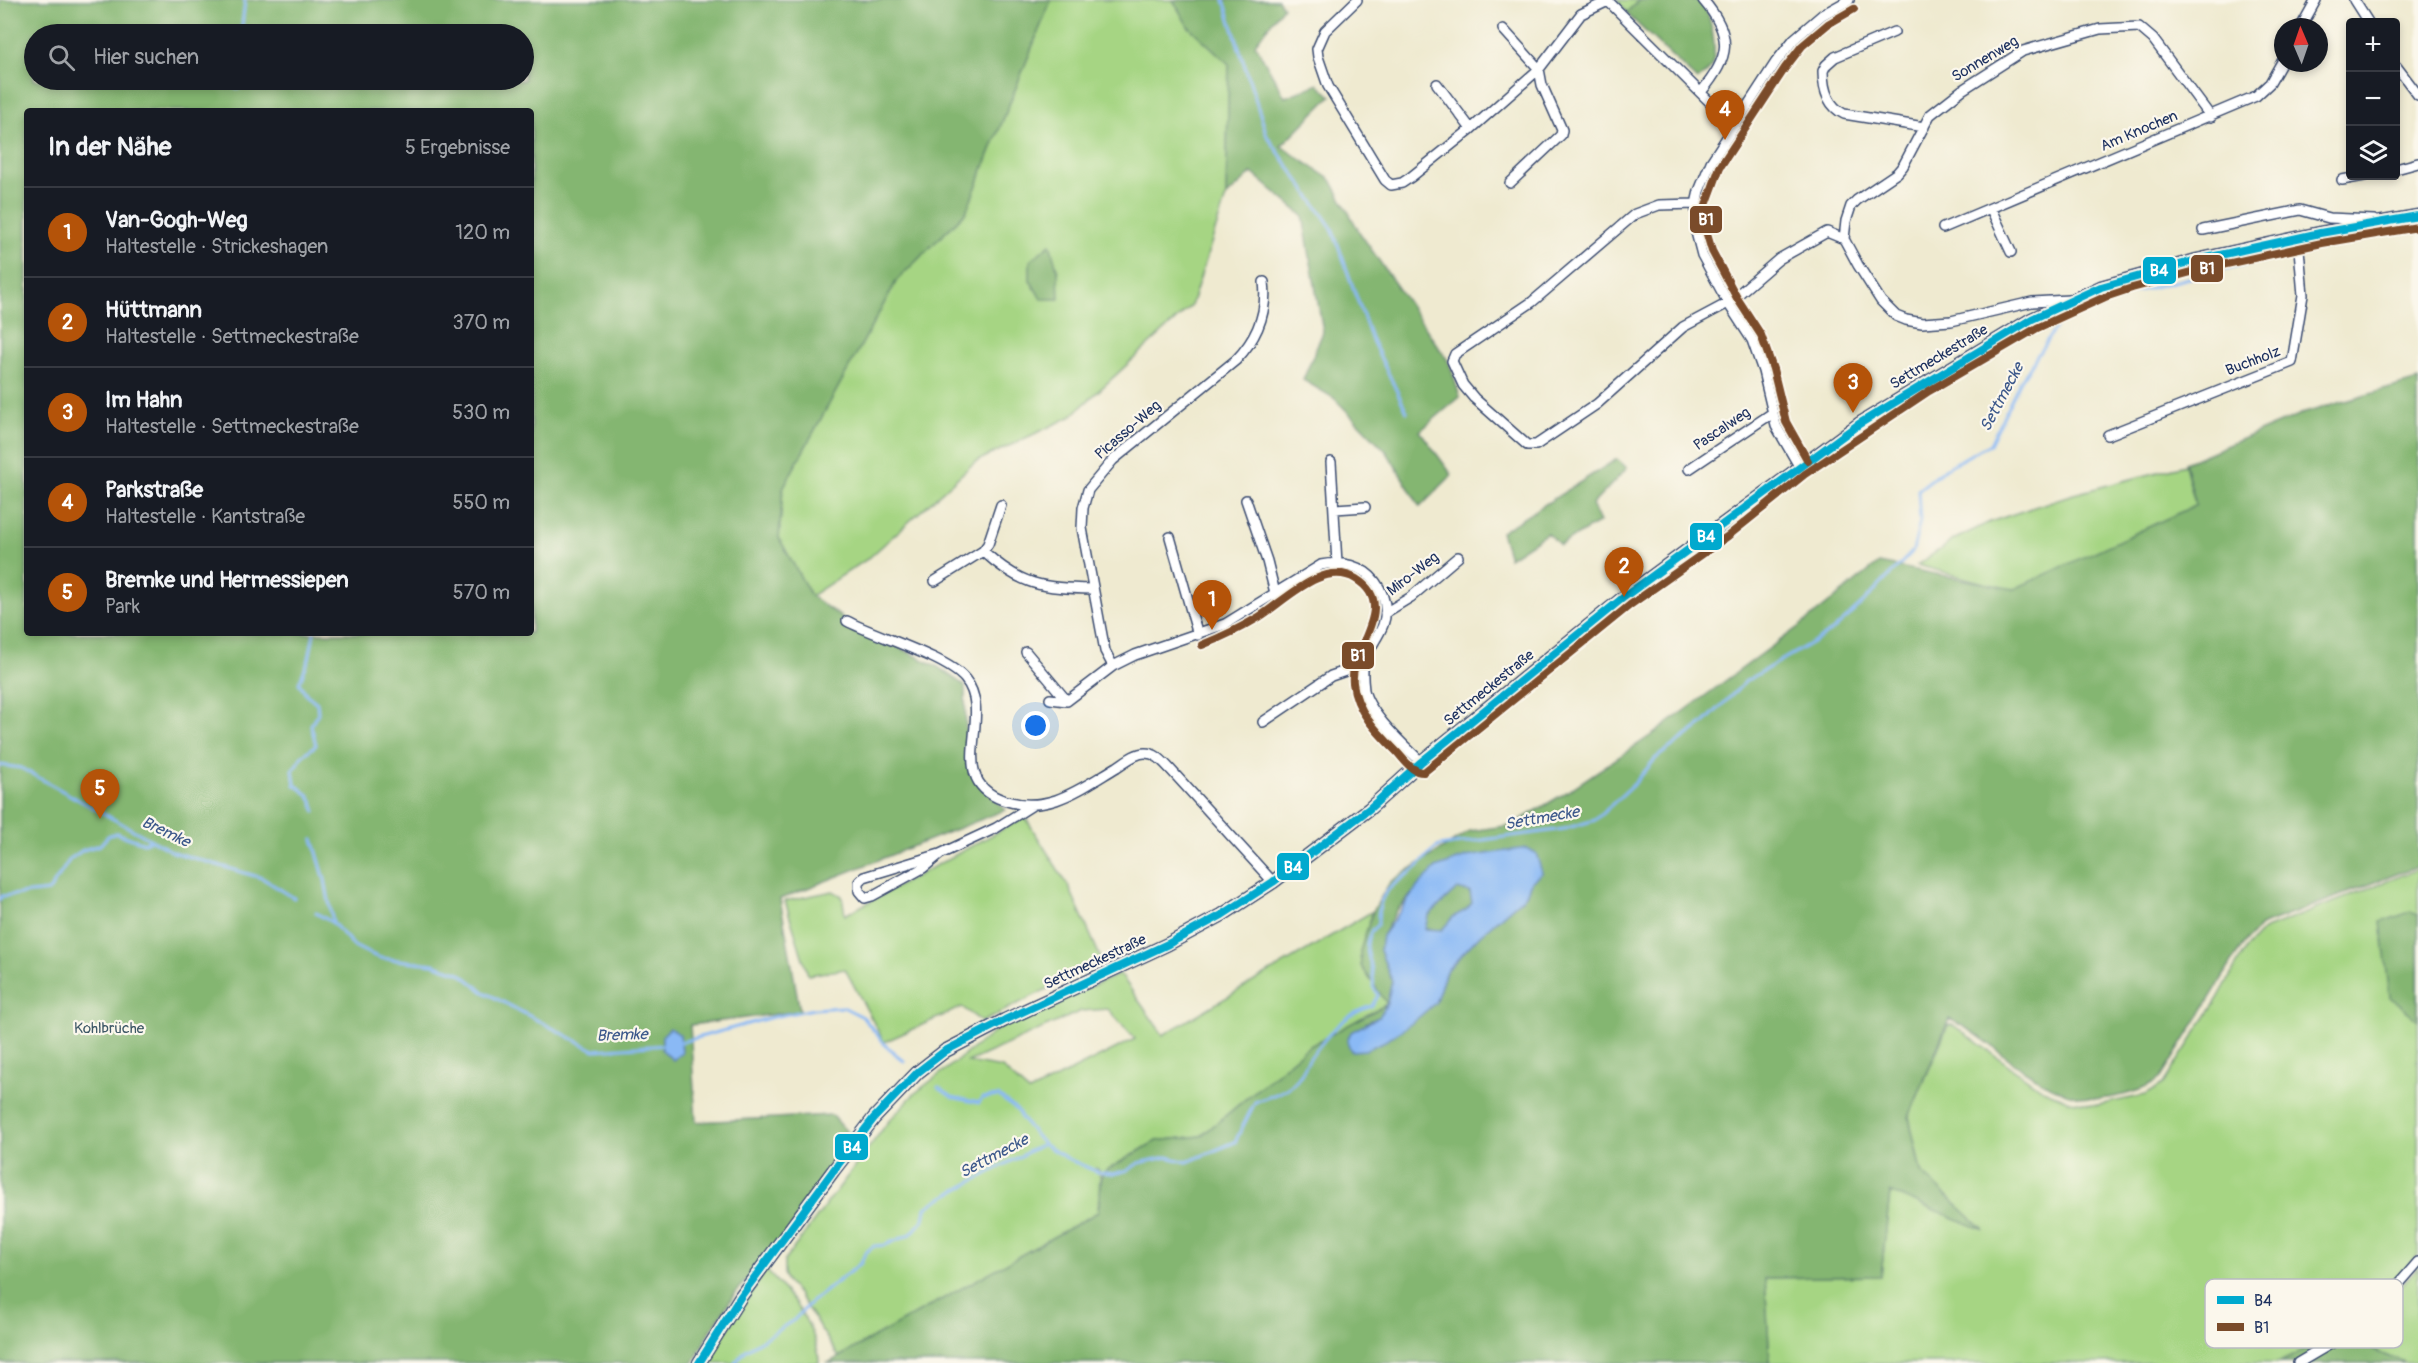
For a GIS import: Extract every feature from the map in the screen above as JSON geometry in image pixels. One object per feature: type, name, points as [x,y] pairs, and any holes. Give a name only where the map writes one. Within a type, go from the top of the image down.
[{"type":"street","points":[[1357,0],[1325,31],[1317,49],[1318,57],[1328,86],[1385,180],[1391,185],[1402,183],[1471,129],[1539,69],[1581,14],[1608,0],[1734,126]]},
{"type":"street","points":[[1701,92],[1720,66],[1725,50],[1725,40],[1718,20],[1703,0]]},
{"type":"street","points":[[1799,466],[1780,437],[1771,414],[1758,355],[1752,340],[1705,263],[1698,244],[1696,204],[1699,190],[1711,162],[1776,62],[1794,39],[1822,15],[1849,0]]},
{"type":"street","points":[[2306,18],[2316,0]]},
{"type":"street","points":[[2354,0],[2365,18]]},
{"type":"street","name":"Sonnenweg","points":[[1844,239],[1851,206],[1897,173],[1908,159],[1930,116],[1953,97],[2023,51],[2100,29],[2139,27],[2153,39],[2211,117]]},
{"type":"street","points":[[1503,29],[1539,69],[1542,85],[1562,130],[1561,135],[1510,183]]},
{"type":"street","points":[[1894,32],[1834,57],[1826,65],[1822,75],[1825,91],[1834,108],[1844,114],[1923,127]]},
{"type":"street","points":[[2400,71],[2418,95]]},
{"type":"street","name":"Am Knochen","points":[[1943,228],[2211,117],[2256,96],[2270,83],[2276,72]]},
{"type":"street","points":[[1437,84],[1471,129]]},
{"type":"street","points":[[2400,168],[2418,163]]},
{"type":"street","points":[[2342,180],[2346,179]]},
{"type":"street","points":[[1696,204],[1659,206],[1632,216],[1532,302],[1455,354],[1452,361],[1463,385],[1474,398],[1527,445],[1536,445],[1597,404],[1683,327],[1728,303],[1779,259],[1827,232],[1844,239],[1881,301],[1896,316],[1913,322],[1951,321],[2032,302],[2073,300]]},
{"type":"street","points":[[1990,209],[2011,252]]},
{"type":"street","points":[[2203,230],[2300,210],[2329,218],[2394,221]]},
{"type":"street","name":"Settmeckestraße","points":[[699,1363],[741,1296],[833,1171],[874,1118],[918,1072],[955,1046],[1005,1020],[1168,944],[1222,915],[1273,882],[1369,808],[1421,762],[1624,597],[1722,527],[1799,466],[1858,424],[1924,382],[2032,319],[2130,278],[2197,260],[2418,216]]},
{"type":"street","name":"Buchholz","points":[[2108,435],[2292,362],[2303,295],[2298,241]]},
{"type":"street","name":"Picasso-Weg","points":[[1113,666],[1105,651],[1082,528],[1083,508],[1088,490],[1113,460],[1236,360],[1249,346],[1263,316],[1266,301],[1264,282]]},
{"type":"street","name":"Pascalweg","points":[[1689,469],[1771,414]]},
{"type":"street","points":[[1331,462],[1337,563]]},
{"type":"street","points":[[1246,500],[1267,561],[1275,593]]},
{"type":"street","points":[[935,581],[983,551],[1001,505]]},
{"type":"street","points":[[1335,509],[1365,507]]},
{"type":"street","points":[[1170,537],[1198,634]]},
{"type":"street","points":[[983,551],[1009,573],[1030,583],[1063,588],[1093,589]]},
{"type":"street","name":"Miro-Weg","points":[[1385,614],[1411,597],[1458,557]]},
{"type":"street","points":[[1050,699],[1067,701],[1113,666],[1135,655],[1234,619],[1321,566],[1337,563],[1351,565],[1370,576],[1383,597],[1385,614],[1383,625],[1363,665],[1368,702],[1421,762]]},
{"type":"street","points":[[847,621],[947,665],[965,679],[975,705],[972,760],[975,776],[986,790],[1000,799],[1020,805],[1034,805],[1059,799],[1077,791],[1139,754],[1155,755],[1273,882]]},
{"type":"street","points":[[1026,652],[1067,701]]},
{"type":"street","points":[[1263,722],[1331,676],[1363,665]]},
{"type":"street","points":[[940,854],[923,868],[872,896],[865,898],[859,891],[859,882],[864,877],[940,854],[996,828],[1034,805]]},
{"type":"street","points":[[2403,1279],[2418,1262]]},
{"type":"street","points":[[2298,1363],[2324,1348]]},
{"type":"green space","name":"Kohlbrüche","points":[[0,0],[1051,0],[966,212],[897,280],[783,488],[779,538],[811,596],[847,621],[938,667],[965,686],[966,737],[970,773],[1005,810],[780,899],[800,1011],[690,1025],[696,1122],[832,1115],[855,1141],[765,1262],[738,1289],[709,1333],[693,1363],[0,1363]]},
{"type":"green space","points":[[1051,0],[1173,0],[1188,26],[1229,63],[1226,197],[1191,306],[1070,417],[975,462],[869,558],[811,596],[779,538],[783,488],[897,280],[966,212]]},
{"type":"green space","points":[[1173,0],[1278,0],[1283,7],[1255,44],[1285,97],[1318,84],[1331,96],[1281,146],[1331,180],[1360,233],[1449,362],[1460,397],[1420,431],[1452,475],[1420,507],[1387,452],[1334,398],[1303,380],[1323,332],[1303,216],[1252,173],[1226,197],[1229,64],[1188,26]]},
{"type":"green space","points":[[1617,0],[1639,0],[1626,13]]},
{"type":"green space","points":[[1639,0],[1702,0],[1708,14],[1714,42],[1713,60],[1707,73],[1697,80],[1626,13]]},
{"type":"green space","points":[[1050,244],[1058,272],[1059,299],[1041,299],[1030,280],[1030,261]]},
{"type":"green space","points":[[2418,380],[2418,866],[2260,926],[2242,946],[2161,1078],[2136,1091],[2094,1099],[2071,1095],[2030,1074],[1970,1030],[1949,1019],[1909,1117],[1921,1172],[1984,1230],[1890,1192],[1881,1276],[1765,1278],[1770,1363],[828,1363],[1098,1212],[1102,1173],[1156,1141],[1201,1136],[1308,1047],[1387,1004],[1361,966],[1360,951],[1373,911],[1390,882],[1470,831],[1512,825],[1562,795],[1656,732],[1805,622],[1879,563],[2014,589],[2196,505],[2185,463],[2301,414]],"holes":[[[1436,868],[1541,873],[1531,882],[1526,895],[1480,935],[1446,971],[1435,1003],[1365,1023],[1379,1017],[1387,1004],[1392,981],[1380,950],[1382,936],[1396,911]]]},
{"type":"green space","points":[[1617,459],[1627,468],[1592,505],[1600,522],[1560,545],[1547,533],[1509,558],[1501,532]]},
{"type":"green space","points":[[2185,465],[2196,507],[2014,591],[1917,565],[1955,539],[1990,522],[2070,495]]},
{"type":"green space","points":[[1025,817],[1069,887],[1102,961],[982,1022],[962,1007],[884,1042],[845,969],[808,975],[785,901],[833,891],[842,896],[845,915]]},
{"type":"green space","points":[[2418,869],[2418,1255],[2396,1279],[2205,1279],[2205,1348],[2309,1348],[2278,1363],[1770,1363],[1765,1278],[1881,1276],[1890,1191],[1982,1229],[1921,1172],[1909,1117],[1948,1025],[1953,1025],[2043,1090],[2070,1101],[2098,1105],[2145,1095],[2163,1084],[2217,1000],[2246,948],[2263,930]]},
{"type":"green space","points":[[1457,889],[1470,892],[1472,903],[1466,910],[1453,917],[1442,930],[1425,929],[1428,916]]},
{"type":"green space","points":[[1373,911],[1360,951],[1387,1004],[1308,1047],[1201,1136],[1156,1141],[1102,1173],[1096,1168],[1094,1170],[1100,1175],[1098,1212],[839,1357],[799,1295],[788,1283],[784,1276],[784,1261],[888,1122],[914,1094],[1007,1022],[1120,974],[1163,1035]],"holes":[[[1108,1009],[1135,1039],[1029,1092],[1002,1068],[968,1062],[1081,1011]]]},
{"type":"green space","points":[[2410,912],[2418,915],[2418,1020],[2390,997],[2381,922]]},
{"type":"green space","points":[[2418,1267],[2418,1363],[2405,1363],[2371,1348],[2403,1348],[2403,1284]]},
{"type":"green space","points":[[766,1270],[793,1301],[808,1324],[814,1337],[819,1363],[705,1363]]},
{"type":"green space","points":[[2309,1348],[2370,1348],[2405,1363],[2278,1363]]},
{"type":"water","points":[[1527,848],[1536,853],[1542,873],[1531,882],[1526,895],[1480,935],[1446,971],[1435,1003],[1412,1023],[1385,1041],[1365,1050],[1351,1051],[1347,1041],[1351,1032],[1379,1017],[1387,1004],[1392,981],[1380,950],[1382,936],[1418,886],[1436,868],[1466,857]],"holes":[[[1457,889],[1470,892],[1472,903],[1466,910],[1453,917],[1442,930],[1425,929],[1428,916]]]},
{"type":"water","points":[[670,1028],[680,1035],[682,1052],[673,1060],[662,1050],[662,1036]]},
{"type":"waterway","points":[[242,24],[245,0]]},
{"type":"waterway","points":[[1224,0],[1267,136],[1332,228],[1371,338],[1407,412]]},
{"type":"waterway","name":"Settmecke","points":[[2302,250],[2376,233],[2418,228]]},
{"type":"waterway","name":"Settmecke","points":[[735,1363],[746,1350],[794,1320],[810,1303],[861,1263],[865,1253],[874,1246],[885,1245],[911,1234],[924,1219],[926,1208],[1043,1144],[1070,1160],[1098,1172],[1113,1174],[1128,1170],[1139,1163],[1167,1157],[1187,1162],[1235,1142],[1255,1102],[1291,1086],[1300,1077],[1316,1049],[1337,1026],[1353,1014],[1372,1006],[1378,995],[1373,987],[1367,947],[1371,932],[1378,924],[1380,904],[1387,890],[1415,869],[1439,846],[1564,829],[1595,820],[1635,783],[1656,758],[1703,724],[1746,681],[1832,631],[1865,601],[1913,551],[1920,521],[1918,490],[1946,468],[1990,444],[2020,382],[2057,325],[2114,297],[2296,251]]},
{"type":"waterway","points":[[313,636],[309,659],[299,683],[307,695],[317,703],[318,713],[311,725],[316,745],[302,756],[293,770],[295,785],[308,796],[315,811]]},
{"type":"waterway","name":"Bremke","points":[[0,765],[21,768],[173,852],[262,878],[294,898]]},
{"type":"waterway","points":[[0,899],[2,896],[49,891],[70,859],[83,850],[100,845],[108,836],[116,833],[144,843],[151,840]]},
{"type":"waterway","points":[[313,839],[325,880],[333,923]]},
{"type":"waterway","name":"Bremke","points":[[316,913],[333,923],[354,946],[368,953],[380,958],[433,964],[460,973],[484,992],[594,1050],[666,1045]]},
{"type":"waterway","name":"Bremke","points":[[678,1043],[773,1017],[814,1009],[843,1007],[863,1017],[887,1047],[904,1061]]},
{"type":"waterway","name":"Bremke","points":[[938,1087],[952,1097],[979,1103],[982,1098],[999,1096],[1019,1112],[1021,1118],[1043,1144]]},
{"type":"transit line","name":"B1","points":[[1808,461],[1786,422],[1773,369],[1761,335],[1737,298],[1712,251],[1706,231],[1706,205],[1720,167],[1785,68],[1802,46],[1828,24],[1854,9]]},
{"type":"transit line","name":"B4","points":[[699,1363],[741,1296],[833,1171],[874,1118],[918,1072],[945,1051],[1005,1020],[1168,944],[1222,915],[1273,882],[1369,809],[1421,762],[1624,597],[1859,424],[2032,319],[2101,287],[2197,260],[2320,233],[2418,216]]},
{"type":"transit line","name":"B1","points":[[1202,645],[1252,621],[1305,584],[1318,578],[1331,574],[1343,574],[1356,579],[1368,590],[1374,602],[1370,628],[1354,670],[1353,683],[1358,703],[1375,729],[1408,765],[1424,772],[1630,605],[1728,536],[1805,474],[1929,391],[2037,328],[2105,297],[2199,270],[2322,243],[2418,227]]},
{"type":"place","name":"Parkstraße","points":[[1725,140]]},
{"type":"place","name":"Im Hahn","points":[[1853,413]]},
{"type":"place","name":"Hüttmann","points":[[1624,597]]},
{"type":"place","name":"Van-Gogh-Weg","points":[[1212,630]]},
{"type":"place","name":"Bremke und Hermessiepen","points":[[100,819]]}]
